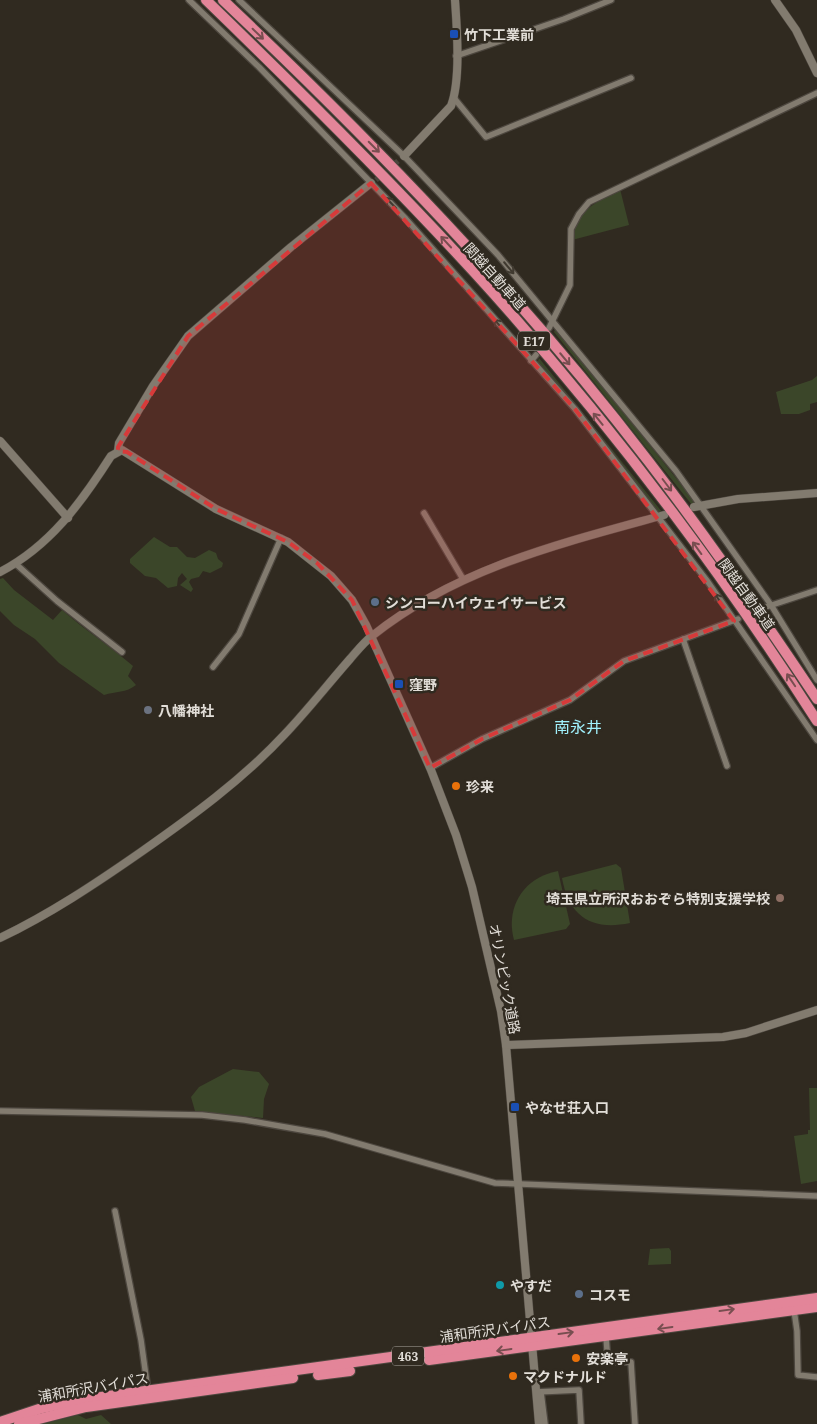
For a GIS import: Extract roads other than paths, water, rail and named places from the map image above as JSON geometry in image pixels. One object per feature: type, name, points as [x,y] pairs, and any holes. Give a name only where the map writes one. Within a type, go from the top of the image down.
[{"type":"highway","name":"関越自動車道","points":[[206,0],[281,72],[412,206],[509,311],[581,397],[667,506],[760,635],[817,721]]},
{"type":"highway","name":"関越自動車道","points":[[222,0],[392,166],[517,302],[597,398],[678,501],[770,628],[817,699]]},
{"type":"highway","name":"浦和所沢バイパス","points":[[19,1424],[86,1407],[817,1298]]},
{"type":"highway","name":"浦和所沢バイパス","points":[[0,1422],[42,1408],[80,1400],[532,1342],[606,1337],[817,1307]]},
{"type":"street","points":[[189,0],[259,66],[374,181],[574,410],[661,516],[736,620],[817,740]]},
{"type":"street","points":[[239,0],[498,255],[665,457],[817,680]]},
{"type":"street","points":[[401,159],[451,106],[454,98],[456,56],[455,0]]},
{"type":"street","points":[[456,56],[564,19],[611,0]]},
{"type":"street","points":[[775,0],[796,30],[817,73]]},
{"type":"street","points":[[454,98],[486,137],[631,78]]},
{"type":"street","points":[[549,328],[554,322],[570,285],[571,229],[578,214],[589,202],[817,93]]},
{"type":"street","points":[[0,572],[16,564],[46,541],[68,518],[111,456],[118,451],[119,443],[153,386],[188,336],[291,247],[374,181]]},
{"type":"street","points":[[531,361],[536,356]]},
{"type":"street","points":[[0,441],[68,518]]},
{"type":"street","name":"オリンピック道路","points":[[118,451],[127,452],[216,509],[281,538],[317,563],[342,587],[352,600],[371,636],[430,768],[456,835],[472,887],[491,962],[506,1045],[532,1342],[539,1392],[539,1424]]},
{"type":"street","points":[[697,506],[738,499],[817,492]]},
{"type":"street","points":[[424,513],[464,579]]},
{"type":"street","points":[[0,938],[64,904],[152,844],[214,798],[284,735],[371,636],[430,597],[464,579],[570,540],[661,516]]},
{"type":"street","points":[[213,667],[239,634],[281,538]]},
{"type":"street","points":[[16,564],[57,601],[122,652]]},
{"type":"street","points":[[768,606],[817,590]]},
{"type":"street","points":[[430,768],[482,738],[570,700],[624,661],[736,620]]},
{"type":"street","points":[[683,639],[727,766]]},
{"type":"street","points":[[506,1045],[723,1036],[746,1033],[817,1010]]},
{"type":"street","points":[[0,1111],[202,1115],[245,1120],[325,1134],[495,1183],[817,1196]]},
{"type":"street","points":[[115,1211],[141,1340],[148,1391]]},
{"type":"street","points":[[794,1310],[798,1374],[817,1377]]},
{"type":"street","points":[[606,1337],[608,1362],[631,1362],[635,1424]]},
{"type":"street","points":[[545,1424],[539,1392],[579,1390],[581,1424]]},
{"type":"tunnel","points":[[376,180],[398,161]]},
{"type":"place","name":"竹下工業前","points":[[454,34]]},
{"type":"place","name":"シンコーハイウェイサービス","points":[[375,602]]},
{"type":"place","name":"窪野","points":[[399,684]]},
{"type":"place","name":"八幡神社","points":[[148,710]]},
{"type":"place","name":"珍来","points":[[456,786]]},
{"type":"place","name":"埼玉県立所沢おおぞら特別支援学校","points":[[780,898]]},
{"type":"place","name":"やなせ荘入口","points":[[515,1107]]},
{"type":"place","name":"やすだ","points":[[500,1285]]},
{"type":"place","name":"コスモ","points":[[579,1294]]},
{"type":"place","name":"安楽亭","points":[[576,1358]]},
{"type":"place","name":"マクドナルド","points":[[513,1376]]},
{"type":"district","name":"南永井","points":[[578,727]]}]
